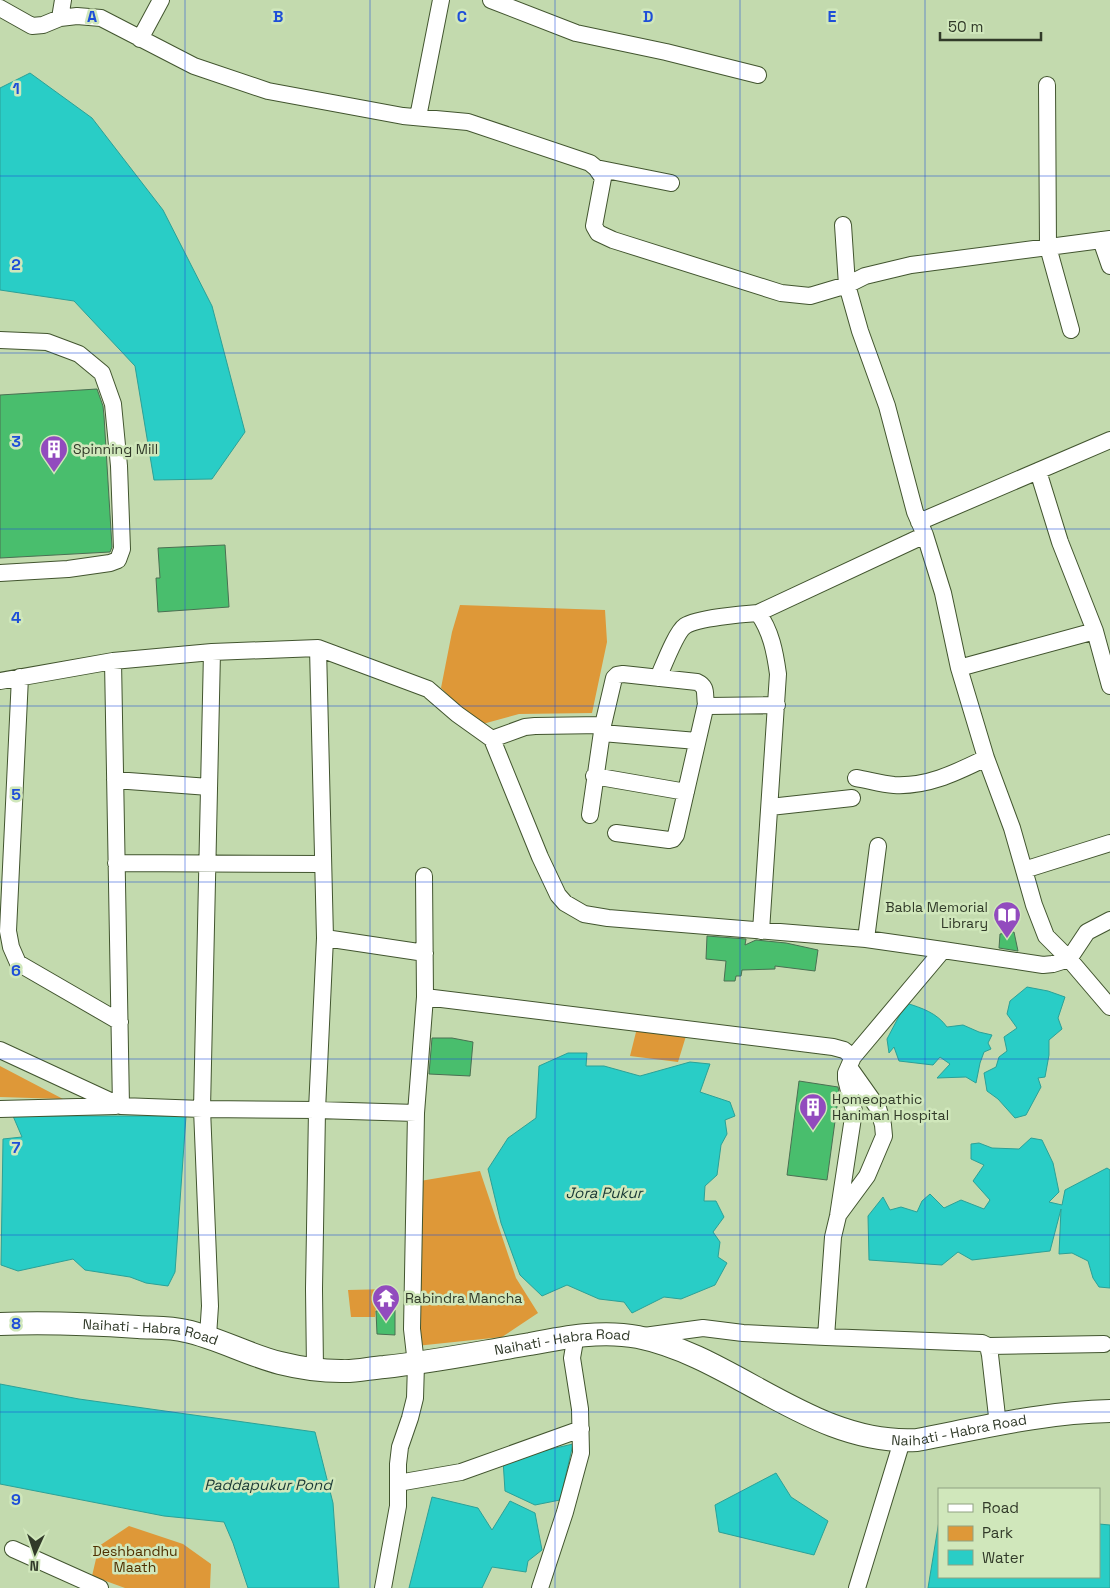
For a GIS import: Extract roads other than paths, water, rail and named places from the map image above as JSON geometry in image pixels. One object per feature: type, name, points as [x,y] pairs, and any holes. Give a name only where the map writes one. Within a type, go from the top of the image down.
[{"type":"main road","name":"Naihati - Habra Road","points":[[0,1324],[108,1325],[182,1330],[208,1336],[279,1363],[343,1372],[416,1364],[576,1335],[606,1334],[637,1337],[667,1345],[703,1360],[797,1410],[832,1425],[902,1441],[1090,1411],[1110,1411]]},
{"type":"street","points":[[60,18],[63,0]]},
{"type":"street","points":[[140,38],[161,0]]},
{"type":"street","points":[[418,117],[441,0]]},
{"type":"street","points":[[491,0],[576,33],[666,52],[758,75]]},
{"type":"street","points":[[0,8],[32,26],[43,25],[60,18],[77,16],[101,18],[194,66],[268,91],[418,117],[468,122],[590,163],[603,178],[594,226],[598,233],[613,240],[781,293],[810,296],[847,285],[865,276],[911,265],[1106,240],[1110,266]]},
{"type":"street","points":[[1047,85],[1048,247],[1070,330]]},
{"type":"street","points":[[596,168],[671,183]]},
{"type":"street","points":[[843,225],[847,285],[860,331],[886,406],[915,512],[943,593],[959,668],[986,758],[1012,828],[1034,905],[1046,936],[1069,959],[1110,1007]]},
{"type":"street","points":[[0,340],[47,342],[79,354],[102,374],[113,404],[119,466],[122,550],[118,560],[110,563],[68,569],[0,573]]},
{"type":"street","points":[[658,678],[678,634],[684,626],[695,622],[758,613],[922,528],[1038,471],[1110,440]]},
{"type":"street","points":[[1038,471],[1060,542],[1095,631],[1110,686]]},
{"type":"street","points":[[758,613],[766,624],[776,654],[778,674],[761,931]]},
{"type":"street","points":[[959,668],[1095,631]]},
{"type":"street","points":[[315,1369],[314,1289],[317,1110],[325,938],[318,648]]},
{"type":"street","points":[[0,682],[113,661],[212,652],[318,648],[428,689],[457,714],[492,739],[540,857],[558,895],[565,903],[584,914],[608,918],[866,939],[1043,965],[1069,959],[1087,932],[1110,920]]},
{"type":"street","points":[[208,1336],[210,1306],[202,1110],[212,652]]},
{"type":"street","points":[[113,661],[121,1106]]},
{"type":"street","points":[[590,815],[594,776],[614,678],[617,675],[623,674],[702,684],[705,690],[706,704],[676,835],[673,839],[669,840],[616,833]]},
{"type":"street","points":[[20,677],[7,827],[8,931],[11,947],[18,963],[120,1022]]},
{"type":"street","points":[[706,704],[709,706],[777,705]]},
{"type":"street","points":[[492,739],[525,727],[536,726],[603,729],[697,741]]},
{"type":"street","points":[[856,778],[894,785],[920,784],[945,777],[986,758]]},
{"type":"street","points":[[594,776],[686,792]]},
{"type":"street","points":[[115,780],[209,787]]},
{"type":"street","points":[[770,807],[852,798]]},
{"type":"street","points":[[1024,870],[1110,842]]},
{"type":"street","points":[[866,939],[878,846]]},
{"type":"street","points":[[116,863],[324,864]]},
{"type":"street","points":[[383,1588],[398,1506],[400,1447],[415,1398],[416,1364],[412,1329],[416,1113],[425,997],[424,876]]},
{"type":"street","points":[[325,938],[425,953]]},
{"type":"street","points":[[826,1337],[833,1237],[854,1111],[846,1073],[851,1062],[943,950]]},
{"type":"street","points":[[425,997],[840,1048],[848,1052],[851,1062],[878,1108],[884,1136],[867,1176],[838,1216]]},
{"type":"street","points":[[0,1050],[121,1106]]},
{"type":"street","points":[[0,1109],[121,1106],[202,1110],[317,1110],[416,1113]]},
{"type":"street","points":[[637,1337],[703,1328],[826,1337],[982,1343],[988,1346],[1104,1344]]},
{"type":"street","points":[[540,1588],[565,1512],[581,1453],[580,1409],[572,1358],[576,1335]]},
{"type":"street","points":[[988,1346],[998,1425]]},
{"type":"street","points":[[398,1483],[461,1472],[581,1429]]},
{"type":"street","points":[[857,1588],[902,1441]]},
{"type":"street","points":[[13,1549],[100,1588]]},
{"type":"water","points":[[30,73],[92,118],[163,210],[212,306],[245,432],[212,479],[154,480],[135,366],[74,301],[0,290],[0,88]]},
{"type":"water","points":[[1027,987],[1065,997],[1058,1018],[1062,1029],[1049,1040],[1049,1055],[1045,1077],[1038,1078],[1041,1087],[1026,1115],[1015,1118],[998,1099],[987,1091],[984,1073],[996,1067],[999,1057],[1007,1051],[1004,1037],[1017,1028],[1007,1014],[1010,1001]]},
{"type":"water","points":[[906,1003],[934,1015],[947,1027],[963,1025],[992,1035],[988,1043],[991,1049],[984,1052],[976,1083],[966,1077],[937,1078],[950,1064],[940,1057],[933,1065],[899,1061],[894,1047],[889,1053],[887,1039]]},
{"type":"water","name":"Jora Pukur","points":[[568,1053],[587,1053],[586,1066],[604,1066],[640,1076],[690,1062],[710,1064],[700,1092],[730,1102],[735,1116],[725,1120],[727,1134],[721,1145],[717,1175],[705,1186],[704,1201],[716,1201],[724,1217],[713,1232],[720,1242],[718,1257],[727,1263],[715,1285],[681,1299],[664,1297],[632,1313],[624,1302],[599,1299],[567,1285],[542,1296],[520,1275],[501,1223],[488,1169],[508,1138],[536,1118],[539,1066]]},
{"type":"water","points":[[13,1116],[186,1116],[175,1272],[168,1286],[146,1283],[130,1277],[85,1270],[73,1259],[18,1271],[1,1265],[3,1139],[22,1137]]},
{"type":"water","points":[[1031,1138],[1042,1140],[1053,1163],[1059,1192],[1049,1202],[1062,1205],[1065,1190],[1107,1168],[1110,1170],[1110,1288],[1099,1287],[1093,1278],[1088,1261],[1072,1253],[1059,1254],[1061,1209],[1050,1251],[972,1260],[958,1252],[942,1265],[869,1260],[868,1216],[883,1197],[890,1210],[901,1207],[917,1212],[922,1201],[930,1194],[944,1208],[961,1200],[984,1209],[990,1200],[973,1181],[984,1165],[971,1159],[971,1144],[979,1143],[992,1148],[1019,1149]]},
{"type":"water","name":"Paddapukur Pond","points":[[0,1384],[79,1399],[315,1432],[333,1503],[339,1588],[248,1588],[224,1522],[164,1516],[0,1484]]},
{"type":"water","points":[[573,1444],[560,1500],[535,1505],[505,1491],[503,1460]]},
{"type":"water","points":[[776,1473],[791,1497],[828,1521],[814,1555],[719,1532],[715,1505]]},
{"type":"water","points":[[432,1497],[478,1508],[492,1530],[510,1501],[535,1513],[542,1550],[528,1561],[526,1572],[492,1567],[482,1588],[409,1588]]},
{"type":"water","points":[[1100,1524],[1110,1525],[1110,1588],[928,1588],[938,1527],[938,1578],[1100,1578]]},
{"type":"place","name":"Spinning Mill","points":[[54,473]]},
{"type":"place","name":"Babla Memorial Library","points":[[1007,939]]},
{"type":"place","name":"Homeopathic Haniman Hospital","points":[[813,1131]]},
{"type":"place","name":"Rabindra Mancha","points":[[386,1322]]},
{"type":"park label","name":"Deshbandhu Maath","points":[[135,1559]]}]
